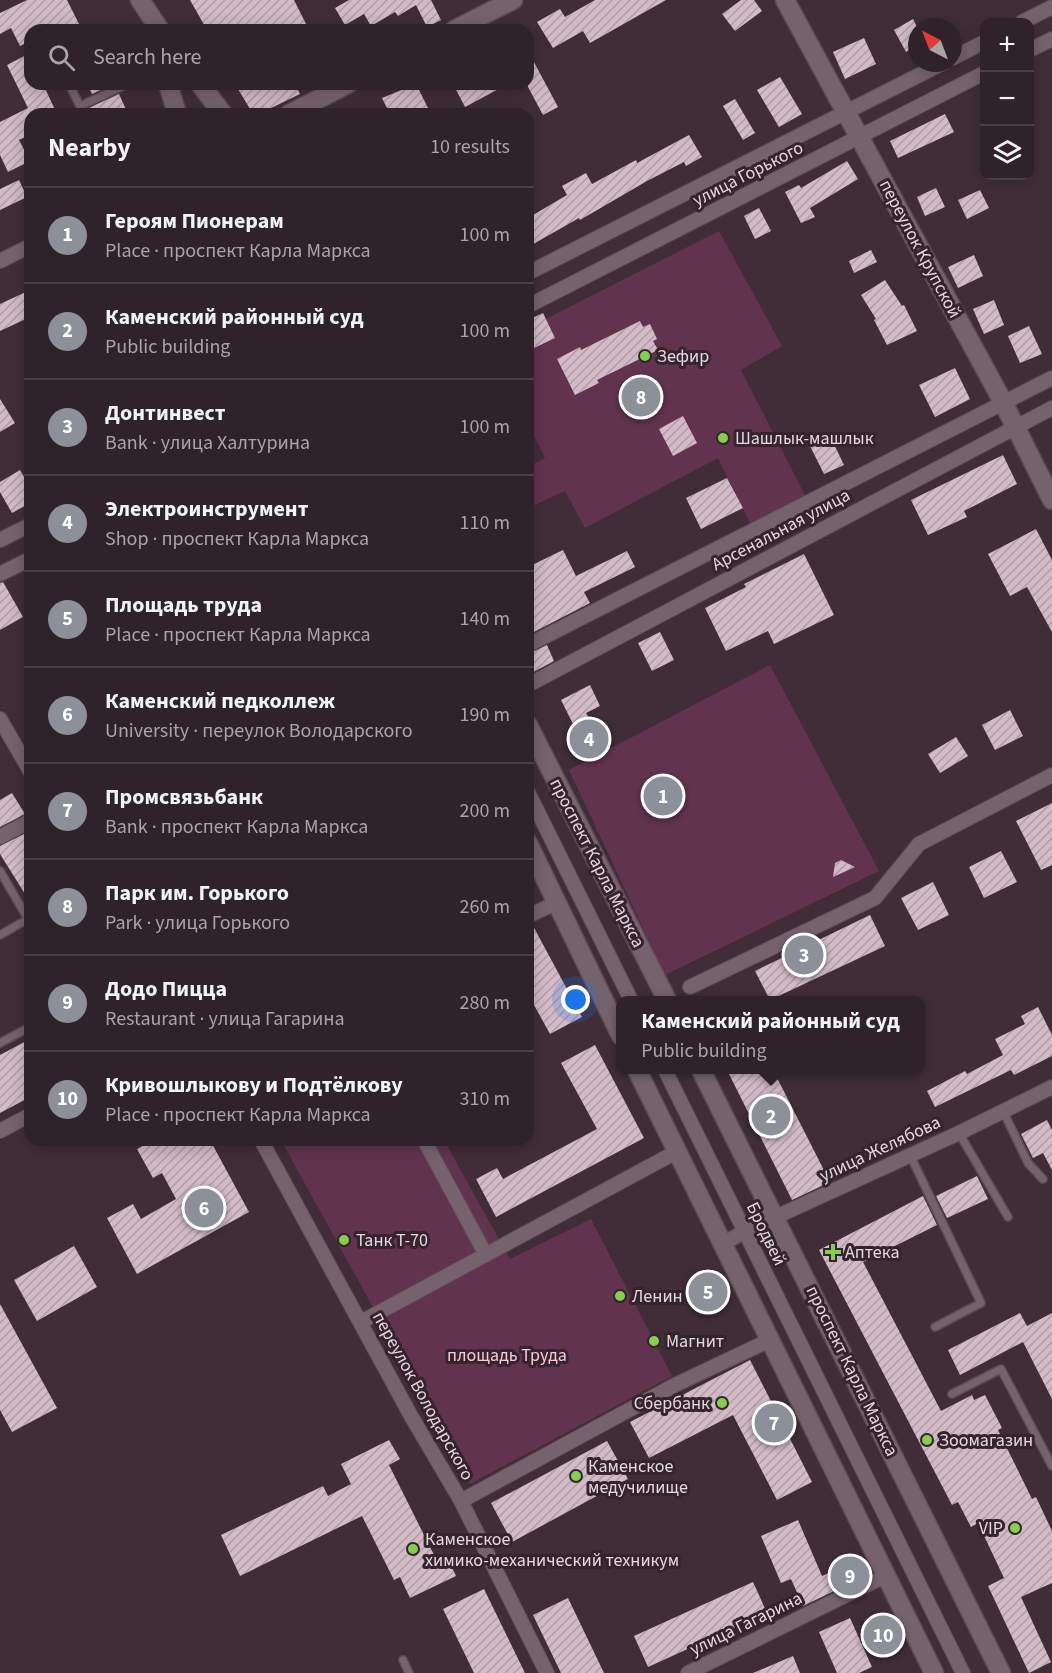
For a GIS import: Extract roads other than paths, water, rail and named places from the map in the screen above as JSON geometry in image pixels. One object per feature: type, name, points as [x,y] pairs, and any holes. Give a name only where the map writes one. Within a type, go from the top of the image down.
[{"type":"street","points":[[466,24],[513,0]]},
{"type":"street","name":"переулок Крупской","points":[[785,0],[1003,402],[1052,500]]},
{"type":"street","points":[[143,5],[150,24]]},
{"type":"street","points":[[143,5],[156,24]]},
{"type":"street","points":[[1030,18],[1052,7]]},
{"type":"street","points":[[1034,48],[1052,39]]},
{"type":"street","points":[[962,53],[980,44]]},
{"type":"street","name":"улица Горького","points":[[534,270],[925,72]]},
{"type":"street","name":"улица Горького","points":[[534,303],[980,75]]},
{"type":"street","points":[[170,90],[175,108]]},
{"type":"street","points":[[205,90],[218,108]]},
{"type":"street","points":[[301,108],[336,90]]},
{"type":"street","points":[[0,261],[24,249]]},
{"type":"street","name":"Арсенальная улица","points":[[534,642],[1052,378]]},
{"type":"street","name":"Арсенальная улица","points":[[534,682],[1052,408]]},
{"type":"street","points":[[0,540],[24,528]]},
{"type":"street","points":[[0,574],[24,562]]},
{"type":"street","points":[[0,719],[24,761]]},
{"type":"street","name":"проспект Карла Маркса","points":[[534,737],[665,996]]},
{"type":"street","points":[[690,987],[875,898],[919,844],[1052,775]]},
{"type":"street","points":[[534,804],[629,996]]},
{"type":"street","points":[[0,837],[24,824]]},
{"type":"street","points":[[534,855],[616,1025]]},
{"type":"street","points":[[534,913],[558,902]]},
{"type":"street","points":[[639,1074],[934,1673]]},
{"type":"street","name":"Бродвей","points":[[667,1074],[963,1673]]},
{"type":"street","name":"проспект Карла Маркса","points":[[703,1074],[1001,1673]]},
{"type":"street","name":"улица Желябова","points":[[723,1244],[745,1231],[1052,1088]]},
{"type":"street","points":[[0,1131],[24,1118]]},
{"type":"street","name":"переулок Володарского","points":[[264,1146],[411,1416],[461,1500],[547,1673]]},
{"type":"street","points":[[427,1146],[486,1255]]},
{"type":"street","points":[[361,1322],[678,1151]]},
{"type":"street","points":[[461,1500],[675,1386],[770,1340]]},
{"type":"street","name":"улица Гагарина","points":[[688,1673],[885,1576]]},
{"type":"lane","points":[[72,90],[80,106],[115,90]]},
{"type":"lane","points":[[0,871],[24,912]]},
{"type":"lane","points":[[0,935],[24,921]]},
{"type":"lane","points":[[0,1042],[24,1030]]},
{"type":"lane","points":[[1003,1111],[1028,1163],[1043,1179]]},
{"type":"lane","points":[[959,1133],[1008,1218]]},
{"type":"lane","points":[[910,1155],[981,1302],[935,1327]]},
{"type":"lane","points":[[952,1394],[1000,1369],[1052,1466]]},
{"type":"lane","points":[[403,1660],[409,1673]]},
{"type":"place","name":"Зефир","points":[[645,356]]},
{"type":"place","name":"Парк им. Горького","points":[[641,397]]},
{"type":"place","name":"Шашлык-машлык","points":[[723,438]]},
{"type":"place","name":"Электроинструмент","points":[[589,739]]},
{"type":"place","name":"Героям Пионерам","points":[[663,796]]},
{"type":"place","name":"Донтинвест","points":[[804,955]]},
{"type":"place","name":"Каменский районный суд","points":[[771,1116]]},
{"type":"place","name":"Каменский педколлеж","points":[[204,1208]]},
{"type":"place","name":"Танк Т-70","points":[[344,1240]]},
{"type":"place","name":"Аптека","points":[[833,1252]]},
{"type":"place","name":"Площадь труда","points":[[708,1292]]},
{"type":"place","name":"Ленин","points":[[620,1296]]},
{"type":"place","name":"Магнит","points":[[654,1341]]},
{"type":"place","name":"Сбербанк","points":[[722,1403]]},
{"type":"place","name":"Промсвязьбанк","points":[[774,1423]]},
{"type":"place","name":"Зоомагазин","points":[[927,1440]]},
{"type":"place","name":"Каменское медучилище","points":[[576,1476]]},
{"type":"place","name":"VIP","points":[[1015,1528]]},
{"type":"place","name":"Каменское химико-механический техникум","points":[[413,1549]]},
{"type":"place","name":"Додо Пицца","points":[[850,1576]]},
{"type":"place","name":"Кривошлыкову и Подтёлкову","points":[[883,1635]]},
{"type":"park label","name":"площадь Труда","points":[[507,1355]]}]
